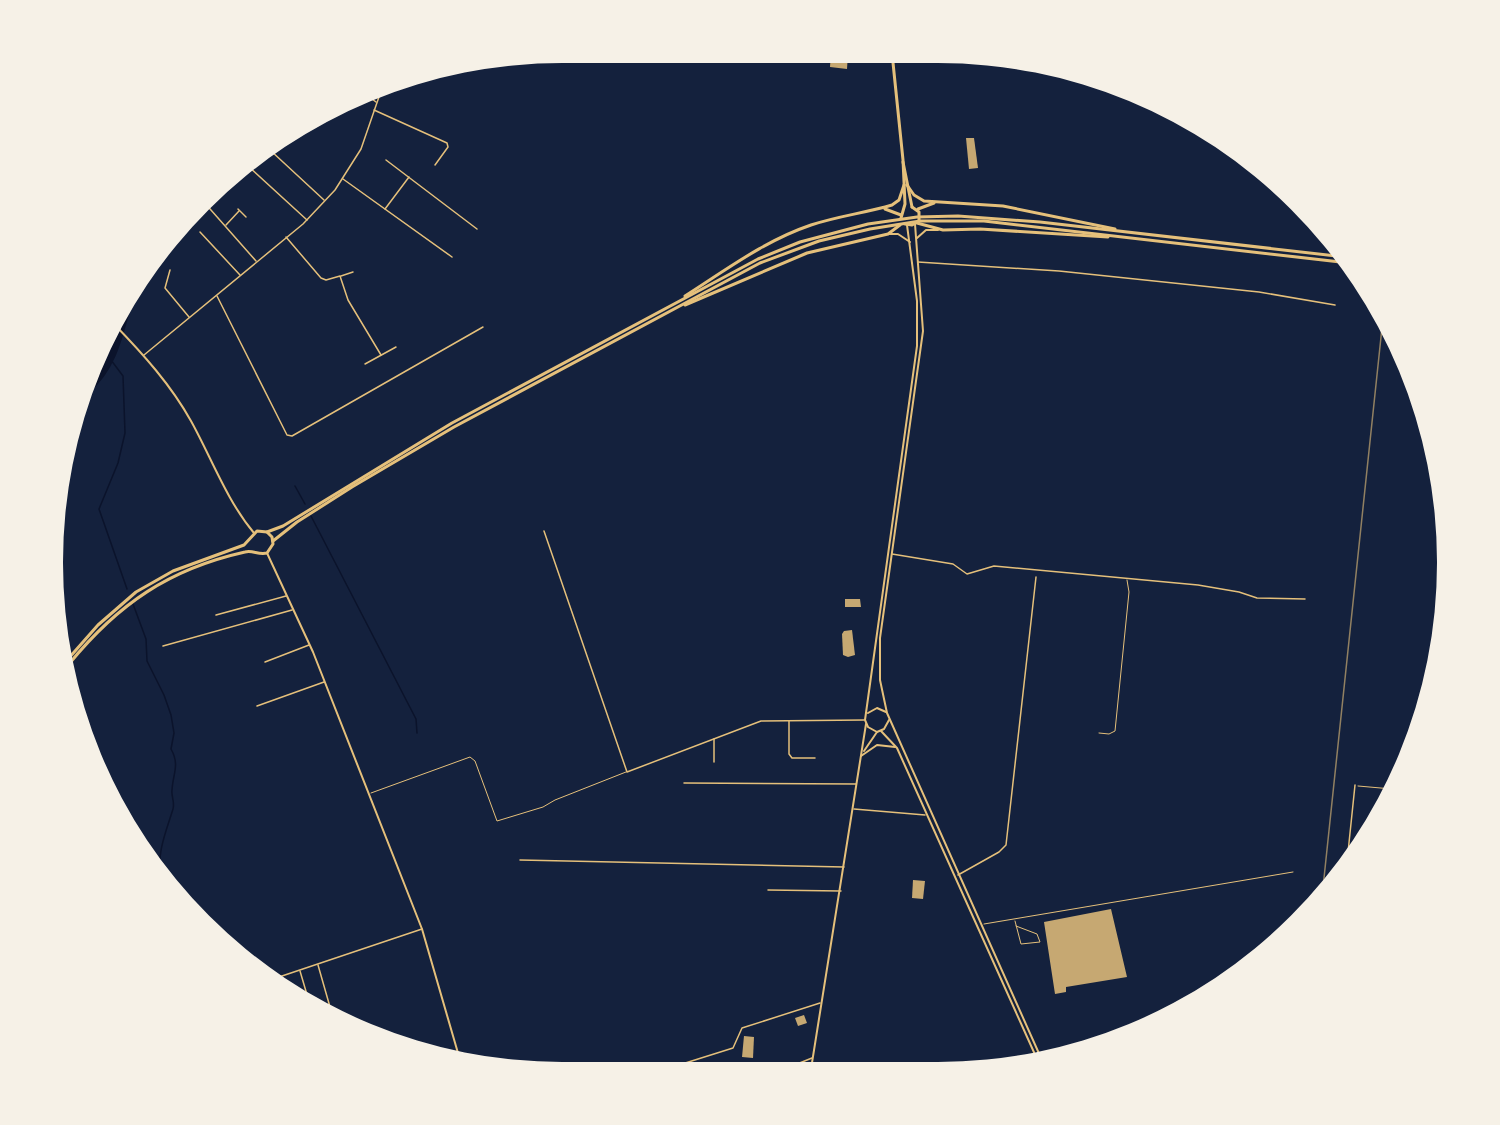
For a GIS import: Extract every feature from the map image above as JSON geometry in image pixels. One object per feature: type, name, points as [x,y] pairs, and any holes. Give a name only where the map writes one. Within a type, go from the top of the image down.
[{"type":"highway","points":[[893,63],[905,186],[901,215]]},
{"type":"highway","points":[[905,186],[918,198],[935,202],[989,204],[1106,225],[1122,231]]},
{"type":"highway","points":[[905,186],[912,207]]},
{"type":"highway","points":[[72,655],[109,614],[147,585],[173,571],[249,542],[254,533],[283,526],[452,423],[666,310],[772,241],[830,219],[883,208],[899,200],[905,186]]},
{"type":"highway","points":[[917,209],[935,202]]},
{"type":"highway","points":[[903,210],[912,207],[917,209],[920,215],[916,224]]},
{"type":"highway","points":[[883,208],[901,215],[906,224]]},
{"type":"highway","points":[[273,541],[297,522],[416,448],[765,256],[882,222],[938,216],[1010,221],[1122,231],[1332,256]]},
{"type":"highway","points":[[1010,221],[1122,237],[1336,261]]},
{"type":"highway","points":[[666,310],[807,253],[888,234],[906,224],[943,230],[1122,237]]},
{"type":"highway","points":[[249,542],[253,550],[259,554],[267,553],[272,548],[273,541],[267,531]]},
{"type":"highway","points":[[73,660],[111,618],[138,595],[188,569],[253,550]]},
{"type":"main road","points":[[812,1062],[868,713],[875,638],[917,339],[917,301],[906,224]]},
{"type":"main road","points":[[861,756],[879,731],[887,726],[887,714],[880,680],[879,652],[921,346],[922,310],[916,224]]},
{"type":"main road","points":[[916,240],[926,230],[943,230]]},
{"type":"main road","points":[[888,234],[901,235],[910,242]]},
{"type":"main road","points":[[121,331],[144,356],[189,418],[231,497],[254,533]]},
{"type":"main road","points":[[267,553],[310,644],[422,929],[457,1050]]},
{"type":"main road","points":[[868,713],[877,708],[887,714],[1036,1052]]},
{"type":"main road","points":[[866,722],[897,748],[1036,1052]]},
{"type":"main road","points":[[861,756],[877,745],[886,744],[897,748]]},
{"type":"street","points":[[144,356],[307,220],[325,201],[343,179],[361,149],[378,99]]},
{"type":"street","points":[[374,110],[447,143],[448,147],[435,165]]},
{"type":"street","points":[[275,154],[325,201]]},
{"type":"street","points":[[386,160],[477,229]]},
{"type":"street","points":[[253,170],[307,220]]},
{"type":"street","points":[[384,209],[409,177]]},
{"type":"street","points":[[343,179],[452,257]]},
{"type":"street","points":[[210,208],[257,262]]},
{"type":"street","points":[[226,226],[238,210],[246,217]]},
{"type":"street","points":[[200,232],[241,276]]},
{"type":"street","points":[[286,237],[321,278],[327,280],[353,272]]},
{"type":"street","points":[[918,262],[1059,271],[1259,292],[1335,305]]},
{"type":"street","points":[[170,270],[165,288],[190,318]]},
{"type":"street","points":[[340,276],[348,300],[381,355]]},
{"type":"street","points":[[217,296],[287,435],[292,436],[483,327]]},
{"type":"street","points":[[365,364],[396,347]]},
{"type":"street","points":[[544,531],[627,772],[761,721],[866,722]]},
{"type":"street","points":[[891,554],[953,564],[967,574],[990,566],[1198,585],[1239,592],[1257,598],[1305,599]]},
{"type":"street","points":[[958,875],[999,852],[1006,845],[1036,577]]},
{"type":"street","points":[[216,615],[286,596]]},
{"type":"street","points":[[163,646],[293,610]]},
{"type":"street","points":[[265,662],[310,644]]},
{"type":"street","points":[[257,706],[325,682]]},
{"type":"street","points":[[789,720],[789,754],[792,758],[815,758]]},
{"type":"street","points":[[714,738],[714,762]]},
{"type":"street","points":[[684,783],[857,784]]},
{"type":"street","points":[[1349,846],[1355,785]]},
{"type":"street","points":[[854,808],[926,815]]},
{"type":"street","points":[[520,860],[844,867]]},
{"type":"street","points":[[768,890],[841,891]]},
{"type":"street","points":[[283,976],[422,929]]},
{"type":"street","points":[[318,964],[329,1003]]},
{"type":"street","points":[[300,970],[306,991]]},
{"type":"street","points":[[688,1062],[733,1048],[742,1028],[822,1002]]},
{"type":"street","points":[[803,1062],[813,1058]]},
{"type":"lane","points":[[1099,733],[1109,734],[1115,730],[1129,592],[1127,580]]},
{"type":"lane","points":[[369,794],[470,758],[474,761],[497,821],[543,807],[555,800],[627,772]]},
{"type":"lane","points":[[980,925],[1293,872]]},
{"type":"lane","points":[[1015,919],[1016,926],[1021,944],[1040,942],[1037,934],[1016,926]]},
{"type":"path","points":[[1355,785],[1382,788]]},
{"type":"building","points":[[830,63],[847,63],[847,69],[830,67]]},
{"type":"building","points":[[966,138],[974,138],[978,168],[969,169]]},
{"type":"building","points":[[845,599],[860,599],[861,607],[845,607]]},
{"type":"building","points":[[852,630],[855,655],[848,657],[843,655],[842,634],[844,631]]},
{"type":"building","points":[[913,880],[925,881],[923,899],[912,898]]},
{"type":"building","points":[[1111,909],[1127,977],[1066,987],[1066,992],[1055,994],[1044,922]]},
{"type":"building","points":[[804,1015],[807,1023],[798,1026],[795,1018]]},
{"type":"building","points":[[744,1036],[754,1037],[753,1058],[742,1057]]},
{"type":"waterway","points":[[99,378],[109,362],[120,332]]},
{"type":"waterway","points":[[111,360],[123,376],[125,433],[118,463],[99,509],[127,589]]},
{"type":"waterway","points":[[295,486],[305,504]]},
{"type":"waterway","points":[[311,516],[416,719],[417,733]]},
{"type":"waterway","points":[[133,604],[146,639],[147,661],[164,695],[174,733],[171,749],[176,765],[172,792],[173,806],[160,859]]},
{"type":"railway","points":[[1324,879],[1381,335]]}]
